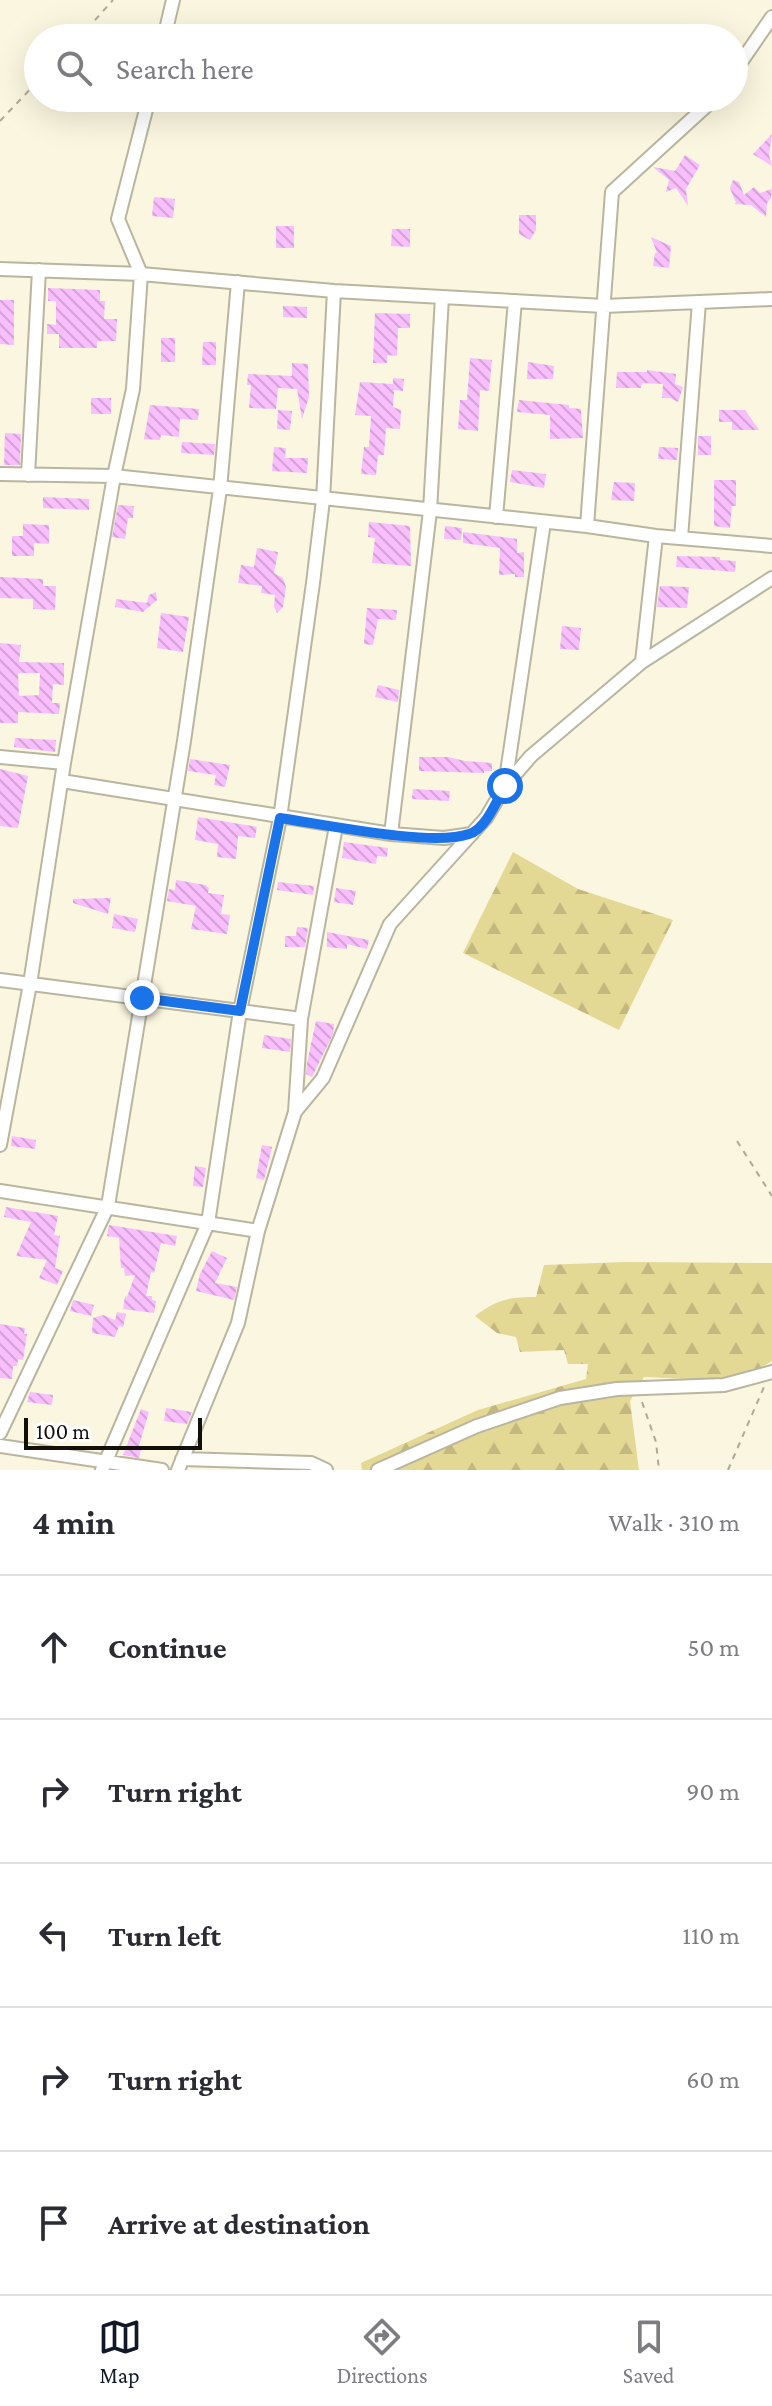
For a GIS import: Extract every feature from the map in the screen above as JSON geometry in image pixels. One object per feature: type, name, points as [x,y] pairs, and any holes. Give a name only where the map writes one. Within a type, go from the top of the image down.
[{"type":"street","points":[[167,24],[173,0]]},
{"type":"street","points":[[748,52],[772,17]]},
{"type":"street","points":[[0,1145],[30,984],[64,763],[114,476],[133,389],[141,274],[118,219],[145,112]]},
{"type":"street","points":[[587,526],[612,192],[700,112]]},
{"type":"street","points":[[0,269],[141,274],[334,291],[604,306],[772,299]]},
{"type":"street","points":[[28,475],[39,270]]},
{"type":"street","points":[[0,1433],[108,1206],[174,801],[220,489],[238,282]]},
{"type":"street","points":[[104,1466],[208,1223],[240,1011],[280,818],[323,500],[334,291]]},
{"type":"street","points":[[391,834],[430,511],[442,297]]},
{"type":"street","points":[[496,517],[515,301]]},
{"type":"street","points":[[681,538],[699,302]]},
{"type":"street","points":[[0,474],[114,476],[772,546]]},
{"type":"street","points":[[505,786],[544,522]]},
{"type":"street","points":[[642,662],[656,536]]},
{"type":"street","points":[[295,1112],[323,1078],[390,924],[486,818],[505,786],[531,756],[642,662],[772,578]]},
{"type":"street","points":[[0,757],[64,763]]},
{"type":"street","points":[[62,781],[391,834],[444,838],[472,834]]},
{"type":"street","points":[[326,1470],[311,1463],[180,1465],[238,1323],[258,1231],[295,1112],[301,1019],[336,826]]},
{"type":"street","points":[[0,980],[301,1019]]},
{"type":"street","points":[[0,1191],[258,1231]]},
{"type":"street","points":[[378,1470],[477,1426],[560,1398],[637,1388],[724,1385],[771,1373]]},
{"type":"street","points":[[0,1446],[104,1466],[162,1470]]},
{"type":"path","points":[[92,24],[113,0]]},
{"type":"path","points":[[0,121],[24,96]]},
{"type":"path","points":[[737,1141],[772,1196]]},
{"type":"path","points":[[728,1470],[771,1373]]},
{"type":"path","points":[[637,1388],[656,1442],[659,1470]]},
{"type":"green space","points":[[513,852],[578,889],[673,920],[619,1030],[463,953]]},
{"type":"green space","points":[[772,1263],[772,1361],[742,1374],[710,1379],[644,1377],[630,1401],[639,1470],[362,1470],[361,1463],[478,1410],[586,1379],[588,1364],[568,1364],[564,1350],[520,1352],[516,1337],[497,1333],[475,1316],[504,1300],[536,1297],[544,1265]]},
{"type":"building","points":[[772,134],[769,155],[772,166],[753,154]]},
{"type":"building","points":[[685,155],[700,165],[686,189],[688,206],[676,188],[666,192],[669,180],[653,167],[675,171]]},
{"type":"building","points":[[733,180],[739,182],[744,195],[754,187],[760,193],[772,189],[766,217],[751,205],[734,204],[730,188]]},
{"type":"building","points":[[154,197],[175,199],[173,218],[152,216]]},
{"type":"building","points":[[519,215],[536,215],[536,230],[530,240],[519,234]]},
{"type":"building","points":[[276,226],[294,226],[294,248],[276,248]]},
{"type":"building","points":[[392,229],[410,229],[410,247],[391,246]]},
{"type":"building","points":[[651,237],[671,246],[669,268],[653,266],[657,253]]},
{"type":"building","points":[[48,288],[100,290],[100,301],[105,301],[104,319],[117,319],[116,341],[97,341],[97,348],[59,348],[59,334],[47,334],[47,324],[56,325],[56,301],[48,301]]},
{"type":"building","points":[[0,300],[14,300],[14,345],[0,344]]},
{"type":"building","points":[[283,306],[307,307],[307,318],[283,317]]},
{"type":"building","points":[[375,313],[410,314],[410,328],[398,328],[397,356],[387,355],[387,363],[373,363]]},
{"type":"building","points":[[161,338],[175,338],[175,362],[161,362]]},
{"type":"building","points":[[203,342],[216,342],[216,365],[202,365]]},
{"type":"building","points":[[470,358],[492,360],[489,391],[480,390],[478,431],[458,429],[460,400],[467,400]]},
{"type":"building","points":[[528,362],[554,366],[553,379],[527,379]]},
{"type":"building","points":[[292,363],[308,364],[309,397],[302,419],[297,389],[278,388],[276,409],[249,408],[251,385],[247,385],[248,374],[292,376]]},
{"type":"building","points":[[647,370],[676,374],[675,384],[683,387],[678,402],[662,398],[663,384],[642,383],[641,388],[616,388],[617,372]]},
{"type":"building","points":[[393,378],[404,379],[403,391],[394,390],[393,407],[401,410],[400,429],[386,428],[384,455],[378,455],[376,475],[361,474],[364,447],[369,447],[371,416],[355,415],[360,382],[393,384]]},
{"type":"building","points":[[91,398],[111,398],[111,414],[91,414]]},
{"type":"building","points":[[519,400],[581,409],[583,438],[550,439],[550,415],[517,412]]},
{"type":"building","points":[[150,405],[199,409],[198,420],[180,419],[179,437],[161,435],[160,440],[144,439]]},
{"type":"building","points":[[278,410],[292,411],[290,430],[277,429]]},
{"type":"building","points":[[719,410],[745,410],[759,430],[732,430],[732,422],[719,422]]},
{"type":"building","points":[[5,433],[21,434],[20,465],[4,465]]},
{"type":"building","points":[[698,436],[711,436],[711,455],[698,455]]},
{"type":"building","points":[[182,442],[215,444],[214,455],[181,453]]},
{"type":"building","points":[[274,447],[286,448],[285,458],[308,458],[307,473],[272,471]]},
{"type":"building","points":[[659,447],[678,448],[677,460],[658,459]]},
{"type":"building","points":[[512,470],[546,474],[544,488],[510,482]]},
{"type":"building","points":[[714,480],[736,480],[736,506],[732,506],[730,528],[714,526]]},
{"type":"building","points":[[614,482],[635,483],[634,501],[611,500]]},
{"type":"building","points":[[43,497],[89,499],[89,510],[43,508]]},
{"type":"building","points":[[118,505],[134,506],[133,518],[128,518],[125,539],[112,537]]},
{"type":"building","points":[[369,522],[410,526],[411,566],[372,563],[375,538],[368,537]]},
{"type":"building","points":[[23,524],[49,525],[49,544],[34,543],[34,556],[12,556],[12,536],[23,536]]},
{"type":"building","points":[[445,526],[462,528],[461,540],[444,539]]},
{"type":"building","points":[[463,532],[517,539],[517,553],[524,552],[524,577],[499,575],[500,548],[463,543]]},
{"type":"building","points":[[257,548],[278,552],[274,573],[283,578],[286,587],[283,607],[277,613],[275,595],[261,593],[262,586],[238,583],[241,565],[254,567]]},
{"type":"building","points":[[677,556],[720,557],[720,560],[736,561],[735,572],[676,567]]},
{"type":"building","points":[[0,577],[43,579],[43,586],[56,586],[55,610],[33,609],[33,599],[0,598]]},
{"type":"building","points":[[660,586],[689,587],[687,608],[657,607]]},
{"type":"building","points":[[156,592],[157,600],[143,612],[115,607],[116,599],[147,603],[149,595]]},
{"type":"building","points":[[367,608],[397,610],[396,620],[378,619],[373,645],[364,644]]},
{"type":"building","points":[[161,613],[189,617],[183,652],[157,648]]},
{"type":"building","points":[[562,626],[581,628],[579,650],[560,649]]},
{"type":"building","points":[[0,643],[21,645],[19,662],[64,663],[64,685],[53,684],[52,703],[60,703],[59,714],[18,712],[18,723],[0,723]],"holes":[[[18,673],[40,673],[39,695],[19,696]]]},
{"type":"building","points":[[378,685],[399,690],[398,702],[375,697]]},
{"type":"building","points":[[15,738],[56,740],[55,752],[14,747]]},
{"type":"building","points":[[419,757],[492,763],[492,771],[419,771]]},
{"type":"building","points":[[190,759],[230,765],[225,787],[214,785],[216,775],[188,771]]},
{"type":"building","points":[[0,769],[28,776],[18,828],[0,826]]},
{"type":"building","points":[[413,789],[450,791],[449,801],[412,799]]},
{"type":"building","points":[[198,817],[257,827],[255,838],[238,836],[236,859],[217,857],[218,844],[195,840]]},
{"type":"building","points":[[344,842],[388,848],[387,857],[377,856],[376,864],[342,858]]},
{"type":"building","points":[[176,880],[205,885],[209,888],[208,893],[224,895],[221,914],[230,915],[227,934],[191,929],[196,906],[167,901],[169,889],[175,890]]},
{"type":"building","points":[[278,882],[314,886],[313,895],[277,890]]},
{"type":"building","points":[[336,888],[356,891],[353,905],[334,902]]},
{"type":"building","points":[[111,898],[108,914],[73,903],[73,899]]},
{"type":"building","points":[[114,914],[138,919],[135,932],[112,928]]},
{"type":"building","points":[[297,927],[308,928],[305,947],[285,947],[285,936],[296,936]]},
{"type":"building","points":[[327,932],[369,940],[367,949],[347,944],[347,949],[327,947]]},
{"type":"building","points":[[316,1021],[334,1024],[333,1034],[312,1077],[306,1074]]},
{"type":"building","points":[[264,1035],[291,1039],[290,1052],[262,1048]]},
{"type":"building","points":[[12,1136],[36,1140],[35,1149],[11,1146]]},
{"type":"building","points":[[262,1145],[272,1147],[264,1180],[256,1178]]},
{"type":"building","points":[[195,1166],[206,1168],[203,1187],[193,1186]]},
{"type":"building","points":[[6,1207],[58,1216],[54,1235],[60,1236],[55,1268],[63,1271],[57,1285],[39,1278],[47,1260],[16,1256],[31,1222],[4,1217]]},
{"type":"building","points":[[109,1225],[177,1236],[175,1246],[161,1243],[154,1273],[151,1272],[146,1296],[152,1296],[152,1300],[156,1301],[154,1313],[123,1309],[125,1296],[135,1275],[125,1276],[124,1268],[121,1268],[119,1238],[107,1236]]},
{"type":"building","points":[[212,1251],[227,1258],[215,1283],[237,1287],[234,1300],[196,1291],[200,1274]]},
{"type":"building","points":[[73,1300],[94,1305],[91,1316],[70,1311]]},
{"type":"building","points":[[117,1312],[126,1314],[123,1327],[119,1326],[115,1337],[92,1333],[93,1318],[103,1315],[115,1320]]},
{"type":"building","points":[[0,1324],[25,1328],[24,1334],[27,1334],[23,1360],[18,1359],[17,1366],[13,1366],[12,1379],[0,1378]]},
{"type":"building","points":[[30,1392],[53,1395],[52,1405],[27,1402]]},
{"type":"building","points":[[166,1408],[192,1412],[187,1424],[164,1421]]},
{"type":"building","points":[[141,1409],[149,1412],[138,1449],[141,1449],[139,1458],[123,1455]]},
{"type":"route","points":[[142,998],[240,1011],[280,818],[391,834],[444,838],[472,834],[486,818],[505,786]]}]
